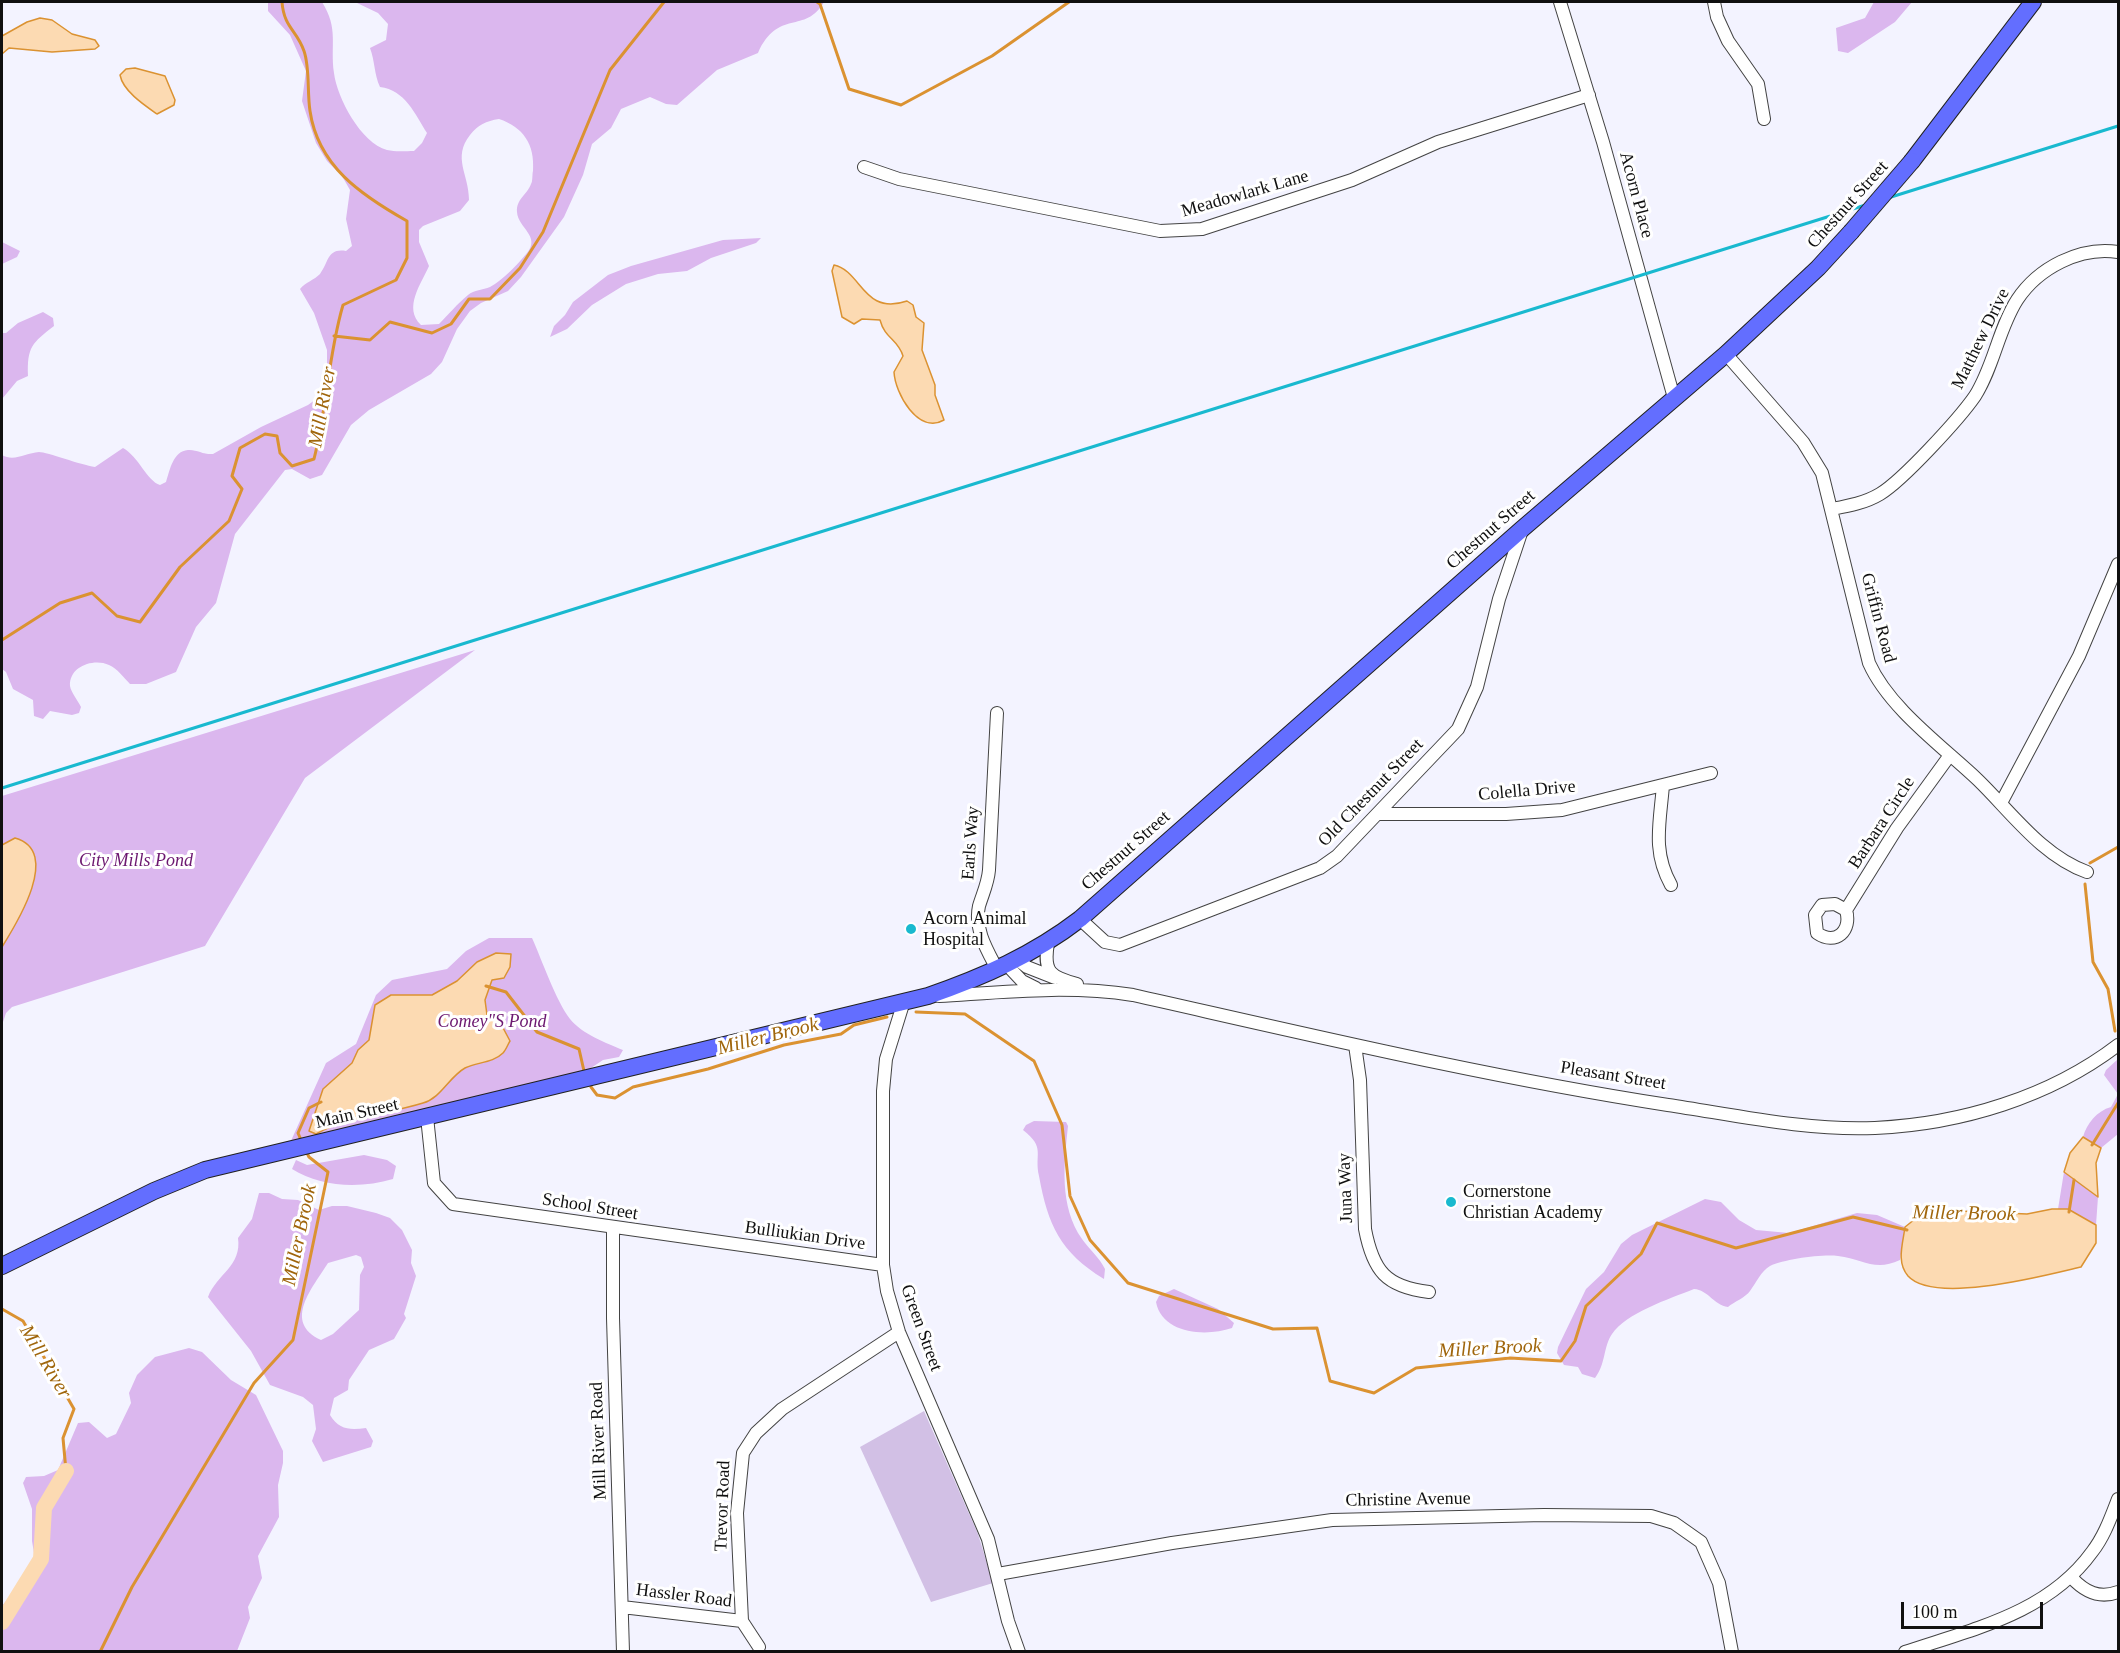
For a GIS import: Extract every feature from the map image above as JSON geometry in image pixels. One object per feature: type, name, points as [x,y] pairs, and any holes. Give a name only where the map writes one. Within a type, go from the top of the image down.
[{"type":"main road","name":"Chestnut Street","points":[[904,1001],[928,996],[1008,965],[1048,943],[1080,919],[1522,529],[1726,354],[1818,268],[1851,232],[1912,161],[2033,2]]},
{"type":"main road","name":"Main Street","points":[[2,1266],[177,1180],[205,1170],[904,1001]]},
{"type":"street","name":"Acorn Place","points":[[1560,2],[1589,95],[1674,398]]},
{"type":"street","points":[[1714,2],[1717,17],[1728,41],[1758,84],[1764,119]]},
{"type":"street","name":"Meadowlark Lane","points":[[864,167],[910,181],[1160,231],[1183,231],[1202,229],[1342,184],[1438,142],[1589,95]]},
{"type":"street","name":"Matthew Drive","points":[[1832,509],[1869,499],[1890,486],[1963,412],[1985,378],[2009,316],[2027,288],[2048,270],[2072,257],[2092,251],[2118,252]]},
{"type":"street","name":"Griffin Road","points":[[1726,354],[1810,451],[1822,473],[1869,663],[1875,676],[1899,706],[2055,854],[2087,872]]},
{"type":"street","name":"Old Chestnut Street","points":[[1080,919],[1105,942],[1120,945],[1320,867],[1337,856],[1458,729],[1468,711],[1522,529]]},
{"type":"street","points":[[2001,803],[2079,656],[2118,564]]},
{"type":"street","name":"Earls Way","points":[[997,713],[988,884],[979,908],[979,930],[1008,965]]},
{"type":"street","name":"Barbara Circle","points":[[1846,910],[1897,828],[1950,755]]},
{"type":"street","name":"Colella Drive","points":[[1379,814],[1506,814],[1562,810],[1711,773]]},
{"type":"street","points":[[1663,785],[1660,866],[1671,885]]},
{"type":"street","points":[[1048,943],[1045,964],[1052,975],[1059,979]]},
{"type":"street","points":[[1008,965],[1022,981],[1037,988]]},
{"type":"street","name":"Pleasant Street","points":[[1008,965],[1093,989]]},
{"type":"street","name":"Pleasant Street","points":[[928,996],[1037,988],[1093,989],[1133,995],[1355,1045],[1600,1095],[1839,1128],[1912,1124],[1983,1110],[2058,1082],[2118,1045]]},
{"type":"street","name":"Green Street","points":[[904,1001],[886,1059],[884,1091],[883,1265],[886,1291],[899,1332],[988,1539],[1008,1621],[1019,1652]]},
{"type":"street","name":"Juna Way","points":[[1355,1045],[1360,1080],[1365,1229],[1369,1250],[1374,1264],[1383,1275],[1408,1290],[1429,1292]]},
{"type":"street","name":"School Street","points":[[427,1117],[435,1183],[453,1204],[722,1243]]},
{"type":"street","name":"Mill River Road","points":[[613,1229],[613,1318],[623,1652]]},
{"type":"street","name":"Bulliukian Drive","points":[[722,1243],[883,1265]]},
{"type":"street","name":"Trevor Road","points":[[742,1621],[737,1513],[739,1470],[747,1444],[782,1409],[899,1332]]},
{"type":"street","points":[[1905,1652],[2021,1611],[2051,1594],[2072,1578],[2101,1539],[2118,1499]]},
{"type":"street","name":"Christine Avenue","points":[[998,1574],[1125,1551],[1332,1520],[1544,1515],[1651,1516],[1674,1523],[1701,1542],[1719,1583],[1732,1652]]},
{"type":"street","points":[[2072,1578],[2090,1593],[2106,1596],[2118,1592]]},
{"type":"street","name":"Hassler Road","points":[[622,1607],[742,1621]]},
{"type":"street","points":[[742,1621],[759,1647]]},
{"type":"green space","points":[[268,2],[322,2],[332,29],[334,73],[345,107],[368,139],[377,146],[393,151],[414,151],[422,143],[427,133],[403,98],[389,89],[380,87],[370,48],[386,40],[388,24],[378,13],[355,2],[824,2],[817,12],[808,18],[774,31],[758,53],[717,70],[677,105],[666,104],[650,97],[621,109],[611,128],[592,144],[583,175],[564,217],[521,277],[508,291],[481,303],[470,311],[457,329],[442,362],[431,374],[369,410],[351,425],[322,475],[310,479],[292,469],[285,470],[235,534],[216,603],[196,627],[176,672],[146,684],[130,684],[112,666],[103,663],[84,665],[74,673],[70,686],[81,707],[79,713],[72,715],[50,711],[43,719],[34,716],[33,700],[13,689],[6,672],[2,669],[2,455],[11,458],[39,452],[95,467],[123,448],[134,457],[155,483],[160,485],[166,482],[173,462],[183,451],[213,454],[261,427],[308,405],[319,397],[332,376],[327,365],[327,350],[314,313],[300,289],[320,274],[332,254],[346,251],[352,246],[346,219],[350,190],[316,143],[302,101],[306,71],[290,35],[268,11]],"holes":[[[499,119],[507,122],[526,138],[532,153],[532,181],[517,208],[518,218],[530,237],[531,247],[505,276],[490,287],[468,295],[439,324],[421,325],[414,311],[415,296],[429,266],[419,242],[419,230],[423,226],[460,211],[469,200],[462,151],[470,135],[479,126],[490,121]]]},
{"type":"green space","points":[[1874,2],[1912,2],[1895,22],[1848,53],[1838,51],[1836,28],[1865,18]]},
{"type":"green space","points":[[761,238],[756,243],[711,258],[687,271],[658,274],[626,284],[592,305],[567,329],[550,337],[554,326],[573,302],[608,275],[631,266],[723,240]]},
{"type":"green space","points":[[2,242],[20,251],[17,257],[2,264]]},
{"type":"green space","points":[[43,312],[53,318],[54,326],[32,347],[28,376],[17,381],[2,399],[2,333],[6,333],[18,323]]},
{"type":"green space","name":"City Mills Pond","points":[[475,650],[305,778],[205,946],[12,1007],[6,1013],[2,1025],[2,796]]},
{"type":"green space","name":"Comey\"S Pond","points":[[489,938],[532,938],[554,991],[570,1019],[588,1034],[623,1050],[619,1057],[603,1060],[591,1068],[592,1071],[290,1143],[326,1063],[356,1044],[376,995],[392,980],[447,969],[466,951]]},
{"type":"green space","points":[[2118,1059],[2118,1094],[2104,1075]]},
{"type":"green space","points":[[2118,1094],[2118,1134],[2101,1148],[2083,1137],[2093,1118],[2101,1111],[2111,1107]]},
{"type":"green space","points":[[1034,1121],[1066,1122],[1068,1126],[1065,1155],[1066,1199],[1082,1239],[1105,1269],[1104,1279],[1089,1269],[1066,1247],[1052,1223],[1039,1176],[1037,1146],[1023,1130],[1026,1125]]},
{"type":"green space","points":[[364,1155],[387,1160],[396,1166],[393,1179],[354,1185],[328,1183],[315,1180],[292,1169],[296,1160],[307,1165]]},
{"type":"green space","points":[[2064,1172],[2098,1197],[2096,1225],[2068,1209],[2058,1209]]},
{"type":"green space","points":[[259,1193],[269,1193],[282,1199],[298,1200],[319,1210],[332,1206],[347,1206],[376,1213],[390,1218],[402,1230],[412,1250],[411,1263],[416,1276],[404,1314],[406,1318],[394,1339],[369,1350],[349,1380],[348,1390],[334,1398],[330,1415],[337,1424],[345,1428],[366,1428],[373,1441],[371,1447],[323,1462],[312,1441],[316,1429],[313,1405],[303,1397],[270,1385],[251,1351],[208,1297],[233,1263],[238,1248],[238,1238],[252,1219]],"holes":[[[356,1255],[361,1257],[364,1267],[360,1275],[359,1310],[333,1334],[321,1340],[309,1333],[304,1324],[302,1314],[309,1293],[328,1263]]]},
{"type":"green space","points":[[1705,1199],[1721,1202],[1739,1220],[1756,1230],[1789,1233],[1857,1213],[1877,1215],[1905,1227],[1900,1260],[1883,1265],[1831,1256],[1785,1261],[1767,1268],[1748,1293],[1728,1307],[1694,1289],[1649,1307],[1619,1326],[1609,1339],[1599,1373],[1595,1378],[1582,1374],[1578,1367],[1564,1365],[1557,1353],[1558,1347],[1586,1289],[1604,1272],[1621,1244],[1632,1235]]},
{"type":"green space","points":[[1174,1289],[1218,1309],[1234,1323],[1232,1328],[1222,1331],[1198,1332],[1176,1327],[1167,1321],[1160,1313],[1156,1302],[1159,1296]]},
{"type":"green space","points":[[189,1348],[202,1352],[231,1380],[256,1395],[283,1451],[278,1485],[279,1517],[258,1556],[262,1578],[248,1607],[250,1618],[237,1651],[2,1651],[2,1606],[36,1565],[32,1541],[32,1509],[23,1483],[26,1477],[44,1476],[58,1470],[78,1423],[89,1422],[107,1438],[116,1434],[131,1403],[129,1393],[137,1375],[155,1357]]},
{"type":"shaded area","points":[[924,1411],[978,1534],[993,1583],[931,1602],[860,1447]]},
{"type":"water","points":[[40,18],[52,20],[72,34],[95,40],[99,46],[95,49],[52,52],[9,48],[2,54],[2,36],[27,22]]},
{"type":"water","points":[[135,68],[165,76],[175,100],[174,105],[157,114],[135,97],[125,87],[120,75],[126,69]]},
{"type":"water","points":[[834,265],[851,275],[864,291],[881,303],[892,304],[907,301],[913,305],[916,317],[924,323],[922,350],[935,385],[935,395],[944,420],[934,423],[925,422],[910,410],[903,400],[895,381],[894,372],[903,356],[880,320],[862,319],[854,324],[842,317],[832,271]]},
{"type":"water","points":[[15,838],[29,845],[35,857],[35,872],[25,905],[2,947],[2,845]]},
{"type":"water","points":[[496,953],[511,954],[510,967],[504,978],[492,980],[485,1000],[487,1015],[501,1024],[510,1041],[503,1053],[495,1059],[465,1068],[435,1097],[423,1103],[341,1123],[316,1134],[309,1131],[323,1089],[352,1063],[358,1050],[369,1040],[375,1005],[391,995],[432,995],[457,981],[477,962]]},
{"type":"water","points":[[2083,1137],[2101,1148],[2096,1163],[2098,1197],[2064,1172],[2070,1153]]},
{"type":"water","points":[[2052,1209],[2068,1209],[2096,1225],[2096,1243],[2081,1267],[2018,1281],[1965,1288],[1941,1288],[1922,1284],[1904,1271],[1901,1252],[1905,1227],[1920,1215],[1960,1211],[2027,1214]]},
{"type":"waterway","name":"Mill River","points":[[2,640],[60,603],[92,593],[117,616],[140,622],[180,567],[229,521],[242,489],[232,476],[240,448],[265,434],[277,436],[280,453],[292,466],[314,459],[334,343],[343,305],[396,280],[407,258],[407,221],[374,201],[344,177],[322,148],[310,111],[306,58],[301,44],[285,18],[282,2]]},
{"type":"waterway","points":[[334,336],[370,340],[390,322],[432,333],[451,324],[469,299],[490,299],[520,268],[543,232],[610,70],[664,2]]},
{"type":"waterway","points":[[817,2],[820,4],[849,89],[901,105],[992,56],[1069,2]]},
{"type":"waterway","name":"Miller Brook","points":[[2090,863],[2118,847]]},
{"type":"waterway","name":"Miller Brook","points":[[2085,884],[2093,962],[2108,989],[2115,1031]]},
{"type":"waterway","name":"Miller Brook","points":[[486,986],[506,992],[537,1032],[579,1049],[584,1071]]},
{"type":"waterway","name":"Miller Brook","points":[[916,1012],[965,1014],[1034,1061],[1062,1125],[1070,1196],[1090,1240],[1128,1283],[1273,1329],[1317,1328],[1330,1381],[1374,1393],[1416,1368],[1510,1358],[1561,1361],[1575,1341],[1586,1306],[1641,1254],[1657,1223],[1736,1248],[1853,1217],[1907,1230]]},
{"type":"waterway","name":"Miller Brook","points":[[591,1087],[597,1095],[615,1098],[633,1087],[708,1069],[784,1045],[841,1034],[854,1025],[887,1017]]},
{"type":"waterway","name":"Miller Brook","points":[[301,1140],[298,1133],[309,1108],[321,1102]]},
{"type":"waterway","name":"Miller Brook","points":[[2092,1145],[2118,1103]]},
{"type":"waterway","name":"Miller Brook","points":[[100,1652],[132,1587],[254,1383],[293,1340],[328,1172],[309,1157],[306,1151]]},
{"type":"waterway","name":"Miller Brook","points":[[2069,1212],[2074,1180]]},
{"type":"waterway","name":"Mill River","points":[[2,1309],[23,1321],[74,1409],[63,1438],[66,1471]]},
{"type":"waterway","name":"Mill River","points":[[2,1622],[41,1559],[44,1508],[66,1471]]},
{"type":"railway","points":[[2,788],[2118,126]]},
{"type":"place","name":"Acorn Animal Hospital","points":[[911,929]]},
{"type":"place","name":"Cornerstone Christian Academy","points":[[1451,1202]]}]
